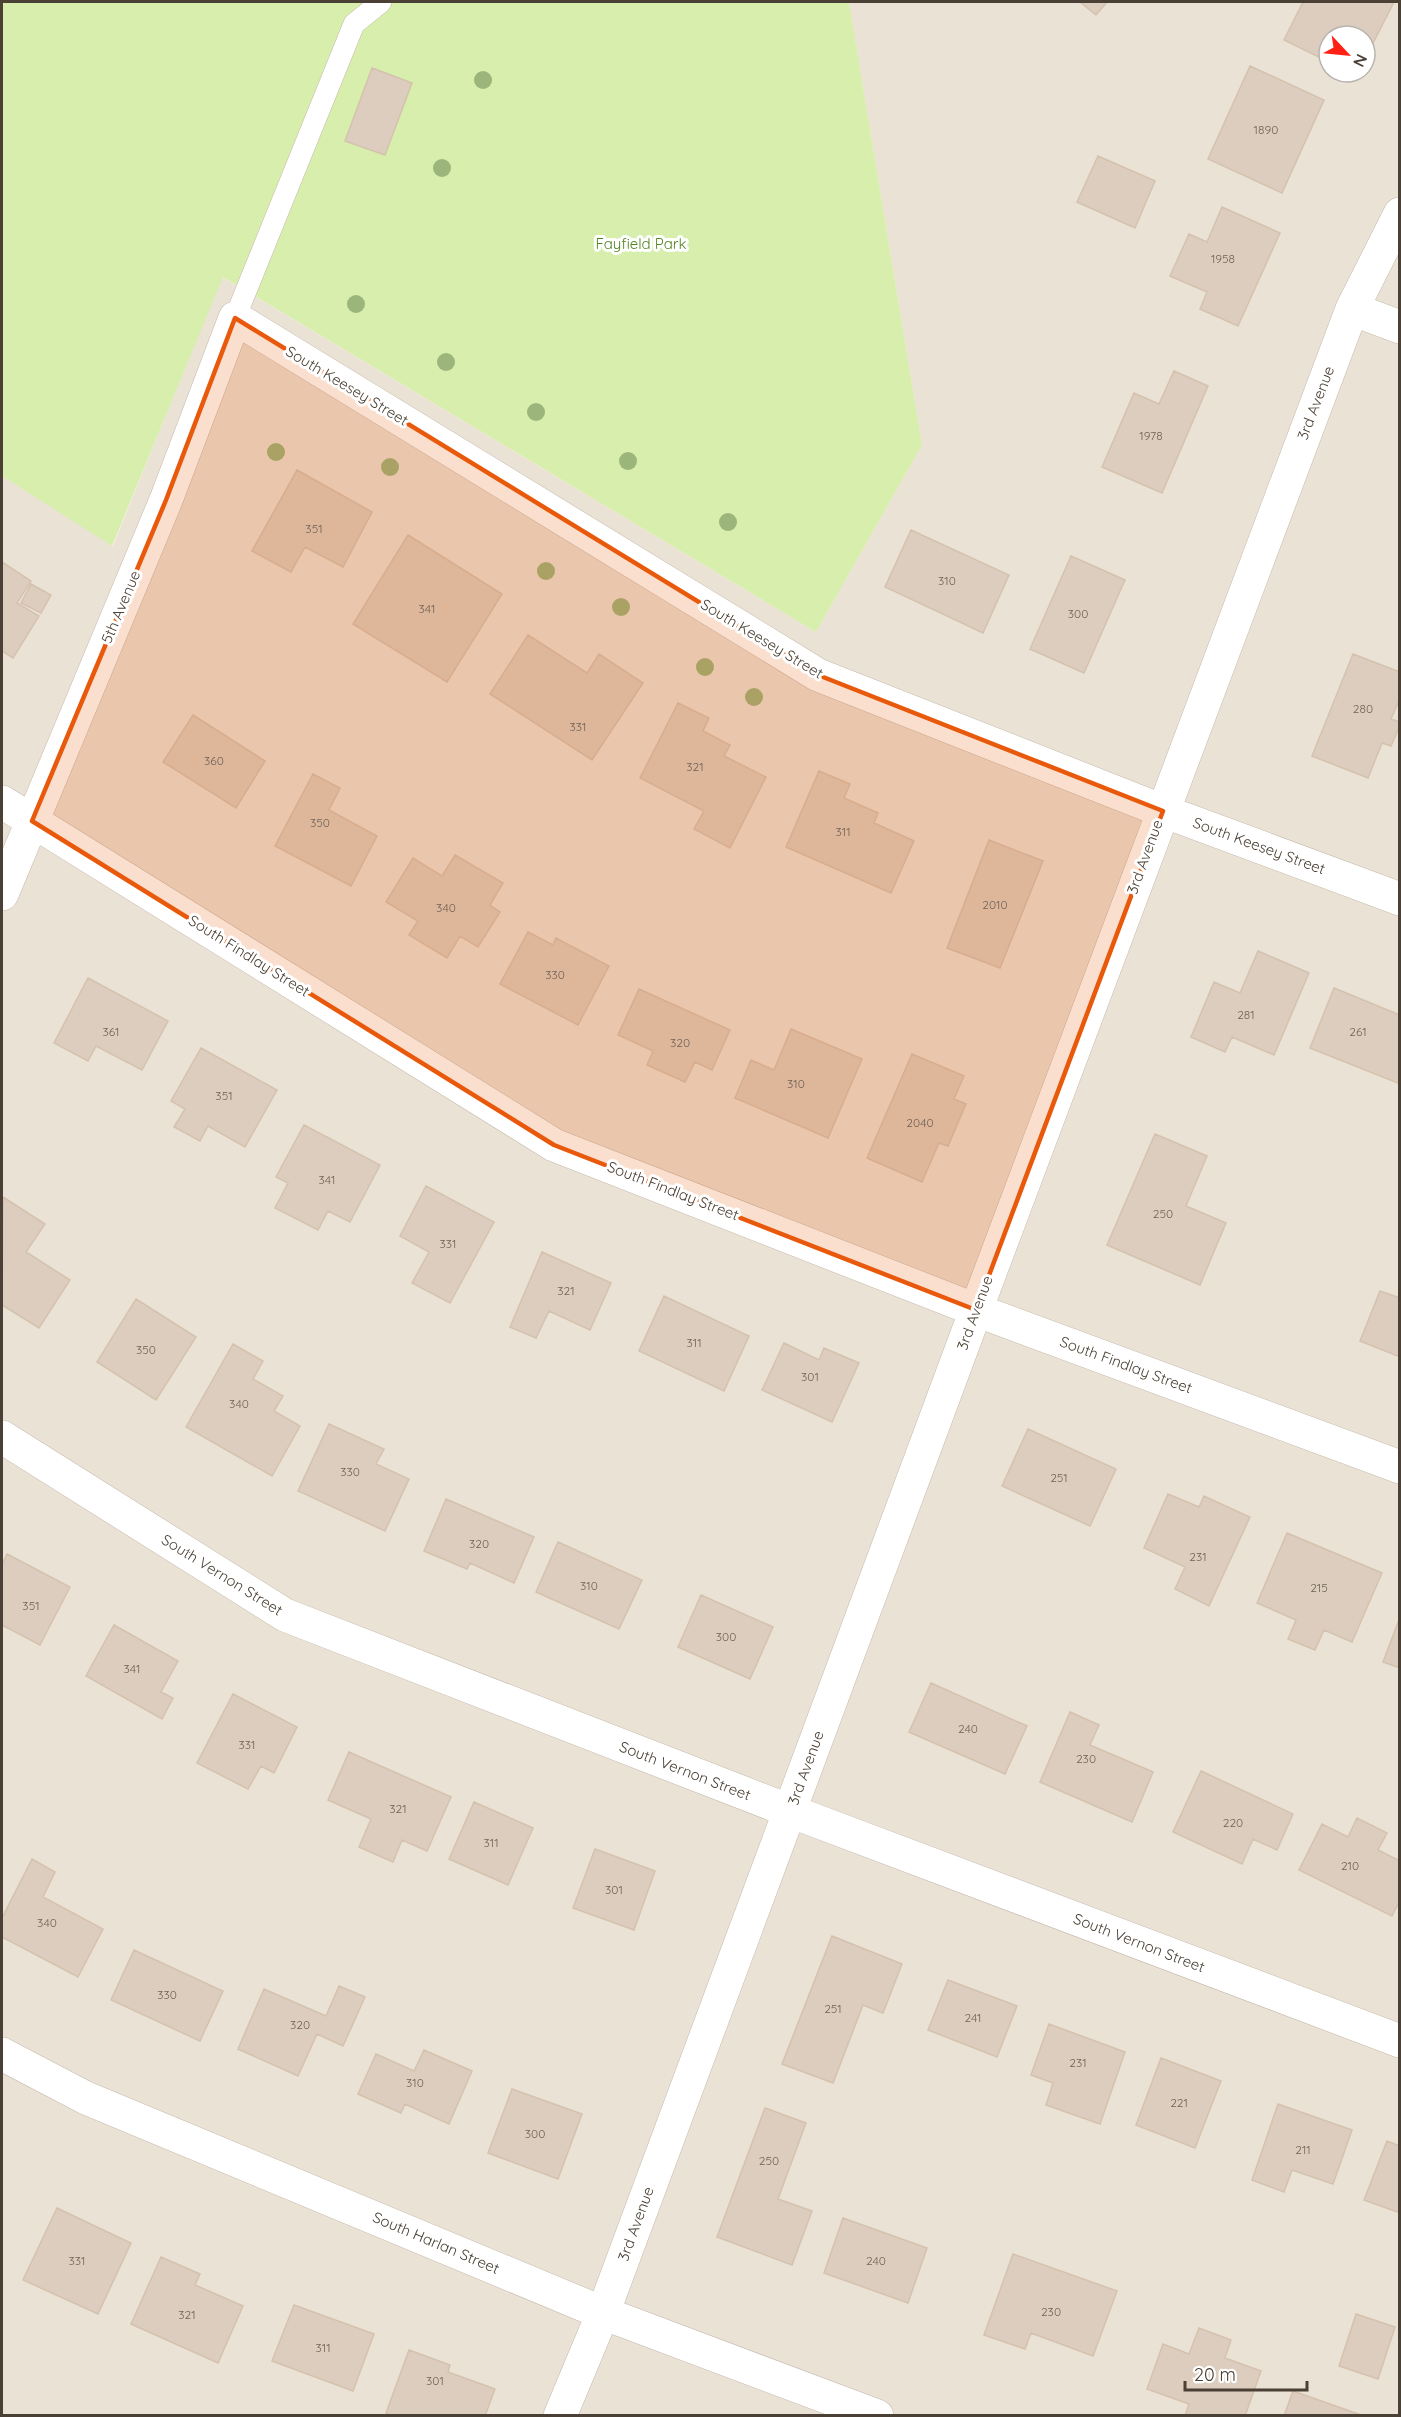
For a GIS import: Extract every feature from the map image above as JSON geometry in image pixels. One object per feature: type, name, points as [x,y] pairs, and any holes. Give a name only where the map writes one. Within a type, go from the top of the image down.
[{"type":"street","name":"3rd Avenue","points":[[560,2415],[603,2313],[1352,309],[1400,214]]},
{"type":"street","points":[[1352,309],[1400,327]]},
{"type":"street","name":"South Keesey Street","points":[[235,318],[818,675],[1163,810],[1400,899]]},
{"type":"street","name":"5th Avenue","points":[[2,894],[166,500],[235,318]]},
{"type":"street","name":"South Findlay Street","points":[[2,802],[554,1145],[976,1310],[1400,1467]]},
{"type":"street","name":"South Vernon Street","points":[[2,1437],[285,1615],[790,1811],[1400,2041]]},
{"type":"street","name":"South Harlan Street","points":[[2,2054],[86,2098],[603,2313],[877,2415]]},
{"type":"lane","points":[[235,318],[354,24],[381,2]]},
{"type":"highlighted area","points":[[235,318],[818,675],[1163,811],[976,1310],[554,1145],[32,821],[166,500]]},
{"type":"shaded area","points":[[849,2],[1399,2],[1399,2415],[2,2415],[2,476],[113,546],[222,277],[816,632],[922,445]]},
{"type":"green space","name":"Fayfield Park","points":[[2,2],[849,2],[922,445],[816,632],[223,277],[112,546],[2,476]]},
{"type":"building","points":[[1080,2],[1107,2],[1096,15]]},
{"type":"building","points":[[1303,2],[1394,2],[1377,35],[1377,24],[1317,24],[1317,56],[1284,40]]},
{"type":"building","points":[[1250,66],[1324,100],[1282,193],[1208,159]]},
{"type":"building","points":[[372,68],[412,83],[385,155],[345,141]]},
{"type":"building","points":[[1098,156],[1155,181],[1135,228],[1077,202]]},
{"type":"building","points":[[1222,207],[1280,233],[1238,326],[1200,309],[1207,292],[1170,276],[1189,234],[1207,242]]},
{"type":"building","points":[[1174,371],[1208,386],[1162,493],[1102,467],[1134,393],[1159,404]]},
{"type":"building","points":[[297,470],[372,512],[343,567],[305,547],[291,572],[252,551]]},
{"type":"building","points":[[911,530],[1009,575],[983,633],[885,587]]},
{"type":"building","points":[[408,535],[502,594],[447,682],[353,624]]},
{"type":"building","points":[[1071,556],[1125,580],[1084,673],[1030,649]]},
{"type":"building","points":[[2,562],[31,581],[17,603],[39,616],[13,658],[2,651]]},
{"type":"building","points":[[31,584],[51,595],[41,613],[21,603]]},
{"type":"building","points":[[528,635],[587,673],[599,654],[643,683],[592,760],[490,694]]},
{"type":"building","points":[[1353,654],[1400,672],[1400,698],[1391,719],[1400,722],[1400,725],[1391,746],[1382,743],[1368,778],[1312,756]]},
{"type":"building","points":[[678,703],[709,718],[703,731],[730,745],[724,756],[766,777],[730,848],[694,829],[704,811],[640,778]]},
{"type":"building","points":[[193,715],[265,761],[236,808],[163,762]]},
{"type":"building","points":[[819,771],[850,784],[844,798],[878,813],[874,823],[914,841],[891,893],[786,847]]},
{"type":"building","points":[[313,774],[340,788],[329,810],[377,836],[351,886],[275,846]]},
{"type":"building","points":[[989,840],[1043,861],[1000,968],[947,948]]},
{"type":"building","points":[[455,855],[503,883],[490,905],[500,912],[478,947],[460,936],[447,958],[409,935],[418,921],[386,902],[413,858],[442,876]]},
{"type":"building","points":[[528,932],[553,945],[556,938],[609,966],[578,1025],[500,984]]},
{"type":"building","points":[[1258,951],[1309,973],[1274,1055],[1232,1037],[1225,1052],[1191,1037],[1214,982],[1240,993]]},
{"type":"building","points":[[88,978],[168,1021],[142,1070],[96,1046],[88,1061],[54,1043]]},
{"type":"building","points":[[1334,988],[1400,1015],[1400,1084],[1310,1048]]},
{"type":"building","points":[[639,989],[730,1030],[712,1070],[695,1062],[685,1082],[647,1065],[653,1051],[618,1035]]},
{"type":"building","points":[[791,1029],[862,1059],[828,1138],[735,1098],[751,1060],[774,1070]]},
{"type":"building","points":[[201,1048],[277,1090],[245,1147],[208,1126],[200,1141],[174,1127],[185,1109],[171,1101]]},
{"type":"building","points":[[912,1054],[964,1076],[954,1099],[966,1104],[948,1146],[939,1143],[922,1182],[867,1158]]},
{"type":"building","points":[[304,1125],[380,1165],[350,1222],[328,1211],[318,1230],[275,1208],[288,1183],[276,1177]]},
{"type":"building","points":[[1155,1134],[1207,1156],[1186,1206],[1226,1223],[1200,1285],[1107,1245]]},
{"type":"building","points":[[426,1186],[494,1222],[450,1303],[412,1283],[429,1252],[400,1236]]},
{"type":"building","points":[[3,1197],[45,1224],[26,1252],[70,1280],[39,1328],[2,1305]]},
{"type":"building","points":[[542,1252],[611,1283],[590,1330],[549,1311],[536,1338],[510,1327]]},
{"type":"building","points":[[1380,1291],[1400,1298],[1400,1357],[1360,1341]]},
{"type":"building","points":[[664,1296],[749,1336],[724,1391],[639,1351]]},
{"type":"building","points":[[136,1299],[196,1337],[156,1400],[97,1362]]},
{"type":"building","points":[[784,1343],[819,1360],[824,1348],[859,1363],[832,1422],[762,1390]]},
{"type":"building","points":[[233,1344],[263,1361],[253,1379],[283,1396],[274,1411],[300,1426],[272,1476],[186,1427]]},
{"type":"building","points":[[329,1424],[384,1449],[376,1464],[409,1479],[385,1531],[298,1491]]},
{"type":"building","points":[[1028,1429],[1116,1469],[1090,1526],[1002,1486]]},
{"type":"building","points":[[1168,1494],[1199,1507],[1204,1496],[1250,1517],[1209,1606],[1175,1589],[1185,1567],[1144,1548]]},
{"type":"building","points":[[446,1499],[534,1537],[514,1583],[470,1563],[467,1569],[424,1551]]},
{"type":"building","points":[[1287,1533],[1382,1573],[1352,1642],[1324,1630],[1315,1650],[1288,1639],[1296,1620],[1257,1603]]},
{"type":"building","points":[[558,1542],[642,1580],[619,1629],[536,1592]]},
{"type":"building","points":[[7,1554],[70,1587],[40,1645],[2,1625],[2,1565]]},
{"type":"building","points":[[701,1595],[773,1627],[750,1679],[678,1647]]},
{"type":"building","points":[[1400,1617],[1400,1668],[1383,1662]]},
{"type":"building","points":[[114,1625],[178,1661],[161,1692],[173,1698],[162,1719],[86,1676]]},
{"type":"building","points":[[931,1683],[1027,1726],[1005,1774],[909,1732]]},
{"type":"building","points":[[233,1694],[297,1727],[274,1773],[261,1766],[248,1789],[197,1763]]},
{"type":"building","points":[[1070,1712],[1099,1725],[1090,1745],[1153,1772],[1132,1822],[1040,1782]]},
{"type":"building","points":[[349,1752],[451,1797],[427,1851],[402,1840],[393,1862],[359,1847],[371,1819],[328,1800]]},
{"type":"building","points":[[1201,1771],[1293,1814],[1277,1850],[1253,1839],[1242,1864],[1173,1832]]},
{"type":"building","points":[[474,1802],[533,1828],[508,1885],[449,1859]]},
{"type":"building","points":[[1357,1818],[1387,1833],[1378,1850],[1400,1861],[1400,1900],[1392,1916],[1299,1870],[1322,1824],[1348,1837]]},
{"type":"building","points":[[595,1849],[655,1871],[634,1930],[573,1908]]},
{"type":"building","points":[[32,1859],[55,1872],[43,1897],[103,1929],[78,1977],[2,1937],[2,1918]]},
{"type":"building","points":[[832,1936],[902,1964],[883,2013],[863,2005],[833,2083],[782,2064]]},
{"type":"building","points":[[134,1950],[223,1991],[200,2041],[111,2000]]},
{"type":"building","points":[[948,1980],[1017,2006],[997,2057],[928,2030]]},
{"type":"building","points":[[339,1986],[365,1997],[343,2046],[317,2034],[298,2076],[238,2049],[264,1989],[326,2016]]},
{"type":"building","points":[[1049,2024],[1125,2052],[1100,2124],[1046,2105],[1053,2083],[1031,2075]]},
{"type":"building","points":[[424,2050],[472,2071],[449,2124],[405,2104],[401,2113],[358,2094],[376,2054],[414,2071]]},
{"type":"building","points":[[1161,2058],[1221,2081],[1195,2148],[1136,2125]]},
{"type":"building","points":[[512,2089],[582,2114],[558,2179],[488,2153]]},
{"type":"building","points":[[1278,2104],[1352,2130],[1333,2184],[1292,2170],[1284,2192],[1252,2180]]},
{"type":"building","points":[[765,2108],[806,2123],[778,2199],[812,2211],[792,2265],[717,2237]]},
{"type":"building","points":[[1387,2141],[1400,2146],[1400,2213],[1364,2200]]},
{"type":"building","points":[[57,2208],[131,2243],[98,2314],[23,2280]]},
{"type":"building","points":[[843,2218],[927,2248],[908,2303],[824,2273]]},
{"type":"building","points":[[1013,2254],[1117,2291],[1093,2356],[1031,2333],[1025,2349],[984,2335]]},
{"type":"building","points":[[161,2257],[200,2274],[195,2285],[243,2306],[218,2363],[131,2324]]},
{"type":"building","points":[[294,2305],[374,2334],[353,2391],[272,2361]]},
{"type":"building","points":[[1356,2314],[1395,2327],[1378,2379],[1339,2366]]},
{"type":"building","points":[[1199,2328],[1231,2340],[1225,2358],[1261,2371],[1245,2416],[1185,2416],[1189,2404],[1147,2389],[1163,2344],[1189,2354]]},
{"type":"building","points":[[409,2350],[450,2365],[448,2372],[495,2389],[485,2416],[393,2416],[386,2413]]},
{"type":"building","points":[[1293,2391],[1364,2416],[1284,2416]]}]
